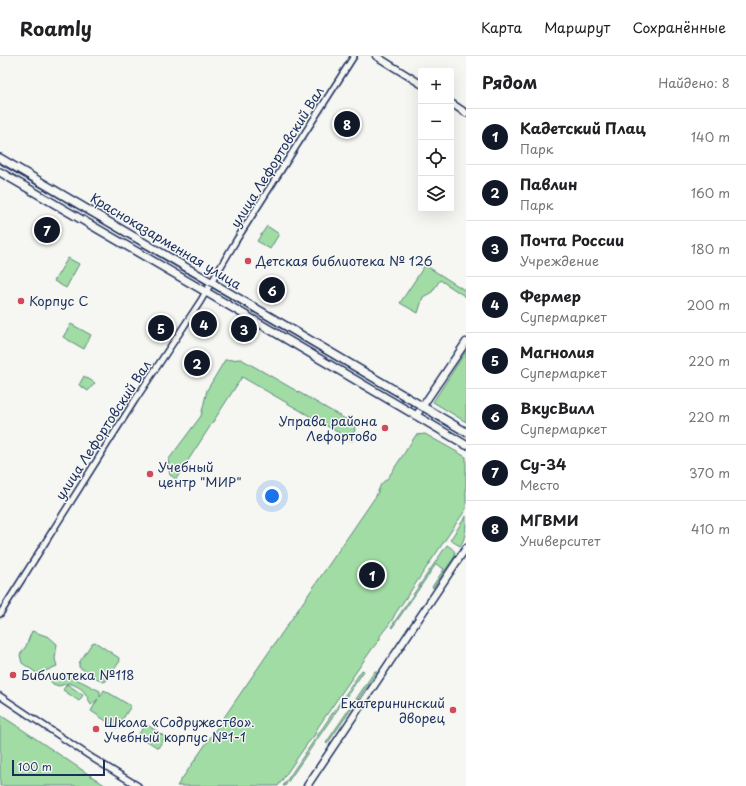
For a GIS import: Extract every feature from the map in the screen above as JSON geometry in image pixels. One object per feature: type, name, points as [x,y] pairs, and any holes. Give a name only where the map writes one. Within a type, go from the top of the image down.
[{"type":"main road","name":"Красноказарменная улица","points":[[0,158],[466,432]]},
{"type":"main road","name":"Красноказарменная улица","points":[[0,172],[466,445]]},
{"type":"street","name":"улица Лефортовский Вал","points":[[0,614],[138,395],[212,283],[241,234],[354,56]]},
{"type":"street","points":[[376,56],[418,82]]},
{"type":"street","points":[[452,104],[466,113]]},
{"type":"street","points":[[416,416],[466,342]]},
{"type":"street","points":[[307,786],[466,548]]},
{"type":"street","points":[[0,696],[103,765],[138,786]]},
{"type":"green space","points":[[267,226],[279,234],[270,249],[257,241]]},
{"type":"green space","points":[[68,258],[79,264],[66,288],[54,281]]},
{"type":"green space","points":[[425,265],[466,291],[466,297],[440,280],[432,292],[423,297],[418,313],[400,303]]},
{"type":"green space","points":[[71,324],[91,335],[84,349],[63,337]]},
{"type":"green space","points":[[466,351],[466,422],[433,402]]},
{"type":"green space","points":[[241,359],[354,424],[355,431],[351,435],[353,441],[242,377],[176,479],[170,475],[168,466],[169,459],[201,416],[207,390],[225,360]]},
{"type":"green space","points":[[84,376],[95,383],[88,391],[79,385]]},
{"type":"green space","points":[[425,434],[466,457],[466,509],[380,636],[380,639],[318,727],[314,736],[278,786],[177,786],[376,496],[381,484],[388,478],[416,435]]},
{"type":"green space","points":[[466,516],[465,536],[460,546],[450,540]]},
{"type":"green space","points":[[447,545],[452,548],[455,556],[433,588],[432,587],[444,569],[436,564],[392,628],[391,627]]},
{"type":"green space","points":[[32,631],[49,637],[57,644],[55,659],[57,666],[38,674],[22,663],[20,655],[26,646]]},
{"type":"green space","points":[[95,642],[119,658],[120,661],[106,681],[103,682],[79,667],[79,663],[92,643]]},
{"type":"green space","points":[[362,670],[364,671],[285,786],[283,786]]},
{"type":"green space","points":[[375,671],[377,672],[327,744],[326,743]]},
{"type":"green space","points":[[59,675],[75,679],[100,691],[100,697],[104,690],[131,706],[117,728],[91,711],[98,699],[91,705],[81,688],[69,683],[59,686],[53,684],[49,679]]},
{"type":"green space","points":[[67,684],[83,695],[79,701],[63,690]]},
{"type":"green space","points":[[0,715],[11,722],[106,786],[0,786]]},
{"type":"green space","points":[[146,724],[165,737],[158,748],[138,735]]},
{"type":"tram line","points":[[0,164],[168,261],[466,437]]},
{"type":"place","name":"МГВМИ","points":[[347,124]]},
{"type":"place","name":"Су-34","points":[[47,230]]},
{"type":"place","name":"Детская библиотека № 126","points":[[248,261]]},
{"type":"place","name":"ВкусВилл","points":[[272,290]]},
{"type":"place","name":"Корпус С","points":[[21,301]]},
{"type":"place","name":"Фермер","points":[[204,324]]},
{"type":"place","name":"Магнолия","points":[[161,328]]},
{"type":"place","name":"Почта России","points":[[244,329]]},
{"type":"place","name":"Павлин","points":[[197,363]]},
{"type":"place","name":"Управа района Лефортово","points":[[385,428]]},
{"type":"place","name":"Учебный центр \"МИР\"","points":[[150,474]]},
{"type":"place","name":"Кадетский Плац","points":[[372,575]]},
{"type":"place","name":"Библиотека №118","points":[[13,675]]},
{"type":"place","name":"Екатерининский дворец","points":[[453,710]]},
{"type":"place","name":"Школа «Содружество». Учебный корпус №1-1","points":[[96,729]]}]
